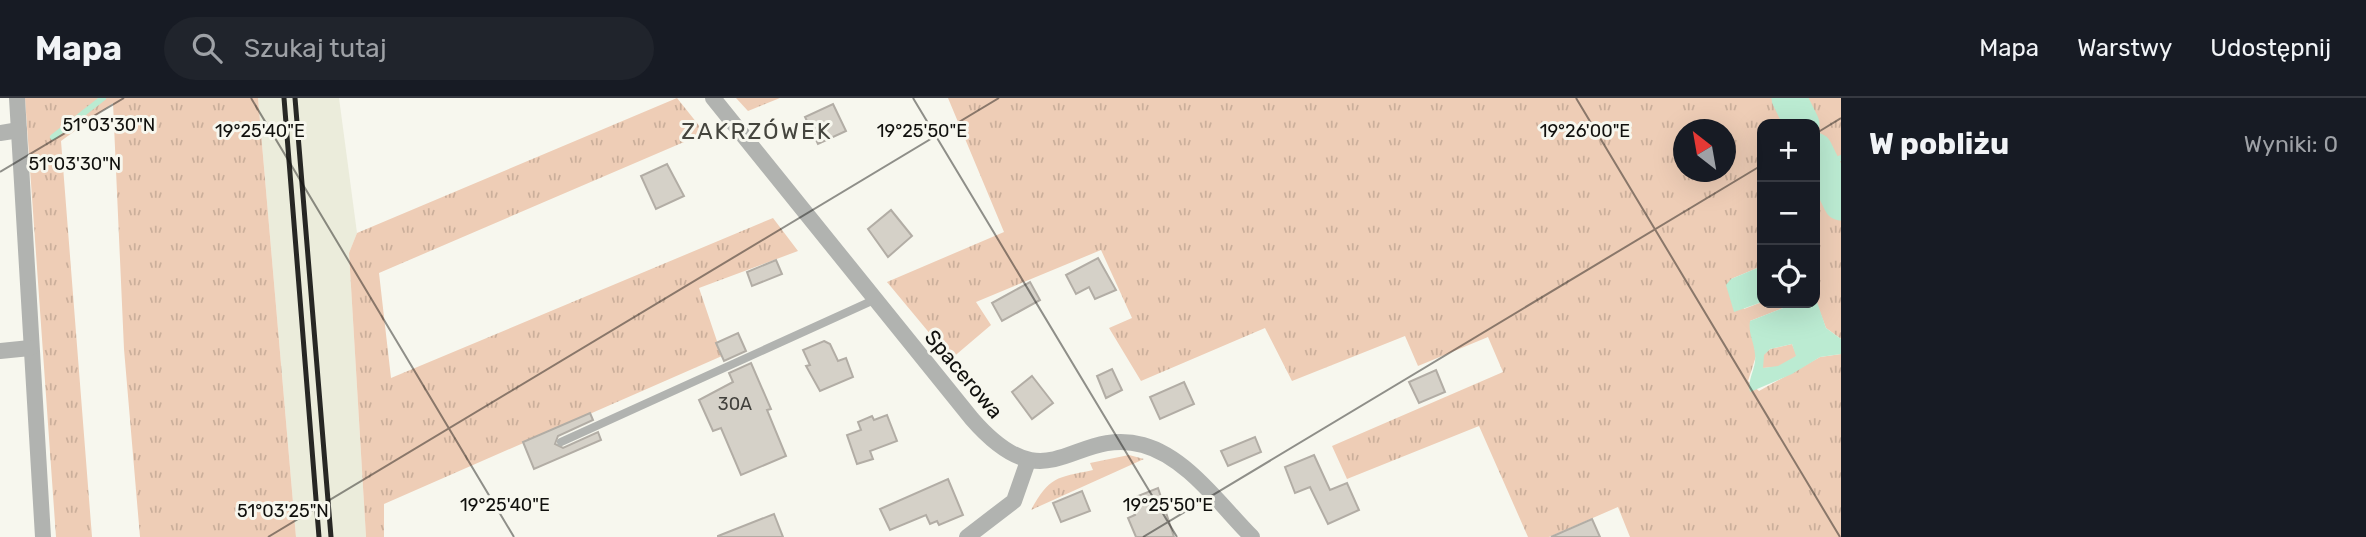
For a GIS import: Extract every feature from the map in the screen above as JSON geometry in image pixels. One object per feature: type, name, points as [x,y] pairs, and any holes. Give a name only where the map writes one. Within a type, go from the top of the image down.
[{"type":"street","points":[[17,98],[43,537]]},
{"type":"street","name":"Spacerowa","points":[[713,98],[978,426],[996,443],[1028,461]]},
{"type":"street","points":[[0,132],[19,130]]},
{"type":"street","points":[[0,351],[30,348]]},
{"type":"street","points":[[967,537],[1014,501],[1028,461],[1065,458],[1110,443],[1143,445],[1167,456],[1190,474],[1252,537]]},
{"type":"lane","points":[[561,442],[876,299]]},
{"type":"shaded area","points":[[258,98],[339,98],[357,233],[349,253],[366,537],[296,537]]},
{"type":"shaded area","points":[[1757,268],[1757,304],[1734,312],[1726,285],[1731,279]]},
{"type":"shaded area","points":[[1783,308],[1819,308],[1826,328],[1841,339],[1841,354],[1820,357],[1792,374],[1750,392],[1755,359],[1750,321]],"holes":[[[1792,344],[1796,356],[1778,366],[1763,368],[1764,355],[1770,349]]]},
{"type":"green space","points":[[25,98],[258,98],[296,537],[140,537],[124,349],[113,103],[61,141],[92,537],[56,537]]},
{"type":"green space","points":[[677,98],[705,133],[379,273],[391,378],[773,218],[798,251],[699,288],[722,356],[384,504],[384,537],[366,537],[349,253],[357,233]]},
{"type":"green space","points":[[736,98],[780,98],[748,111]]},
{"type":"green space","points":[[948,98],[1841,98],[1841,339],[1826,328],[1818,308],[1820,119],[1757,119],[1757,268],[1731,279],[1744,309],[1757,304],[1757,308],[1783,308],[1750,321],[1756,356],[1748,381],[1759,391],[1820,357],[1841,354],[1841,537],[1630,537],[1618,507],[1549,537],[1528,537],[1479,426],[1347,479],[1332,446],[1503,372],[1488,337],[1418,366],[1405,336],[1292,381],[1265,328],[1141,381],[1109,328],[1132,318],[1101,250],[976,302],[991,325],[951,359],[887,282],[1004,232]]},
{"type":"green space","points":[[1792,344],[1797,356],[1778,367],[1762,368],[1763,355],[1770,349]]},
{"type":"green space","points":[[1129,455],[1144,459],[1031,510],[1055,480],[1093,470],[1090,463]]},
{"type":"building","points":[[833,104],[846,131],[818,144],[805,117]]},
{"type":"building","points":[[667,164],[684,196],[656,209],[641,176]]},
{"type":"building","points":[[891,210],[912,236],[888,257],[868,229]]},
{"type":"building","points":[[1098,258],[1116,290],[1095,299],[1089,287],[1076,294],[1066,275]]},
{"type":"building","points":[[776,260],[782,274],[752,286],[747,272]]},
{"type":"building","points":[[1030,282],[1040,300],[1002,321],[992,303]]},
{"type":"building","points":[[738,333],[746,351],[724,361],[716,343]]},
{"type":"building","points":[[824,341],[830,344],[838,361],[846,358],[853,377],[820,391],[806,366],[810,365],[803,350]]},
{"type":"building","points":[[751,363],[771,409],[767,410],[786,456],[741,475],[721,428],[713,431],[699,400],[733,382],[729,373]]},
{"type":"building","points":[[1112,369],[1122,390],[1106,398],[1097,376]]},
{"type":"building","points":[[1436,370],[1445,392],[1419,403],[1409,382]]},
{"type":"building","points":[[1032,376],[1053,403],[1032,419],[1012,392]]},
{"type":"building","points":[[1184,382],[1194,404],[1160,419],[1150,397]]},
{"type":"building","points":[[590,413],[593,420],[558,436],[555,444],[563,448],[598,432],[601,440],[534,469],[523,442]]},
{"type":"building","points":[[887,415],[897,441],[870,451],[873,459],[857,464],[847,435],[861,430],[858,422],[872,416],[874,420]]},
{"type":"building","points":[[1255,437],[1261,452],[1228,466],[1221,451]]},
{"type":"building","points":[[1314,455],[1330,490],[1347,483],[1359,510],[1328,524],[1310,487],[1295,493],[1285,467]]},
{"type":"building","points":[[948,479],[963,515],[939,525],[937,521],[930,524],[926,515],[890,530],[880,509]]},
{"type":"building","points":[[1158,488],[1174,537],[1136,537],[1128,518],[1135,515],[1128,500]]},
{"type":"building","points":[[1082,491],[1090,511],[1061,522],[1053,503]]},
{"type":"building","points":[[774,514],[783,537],[718,537],[718,536]]},
{"type":"building","points":[[1592,519],[1600,537],[1551,537]]},
{"type":"waterway","points":[[53,137],[103,98]]},
{"type":"waterway","points":[[1789,98],[1800,119]]},
{"type":"waterway","points":[[1822,165],[1841,158]]},
{"type":"waterway","points":[[1820,160],[1841,203]]},
{"type":"railway","points":[[284,98],[319,537]]},
{"type":"railway","points":[[295,98],[331,537]]},
{"type":"district","name":"ZAKRZÓWEK","points":[[757,131]]}]
